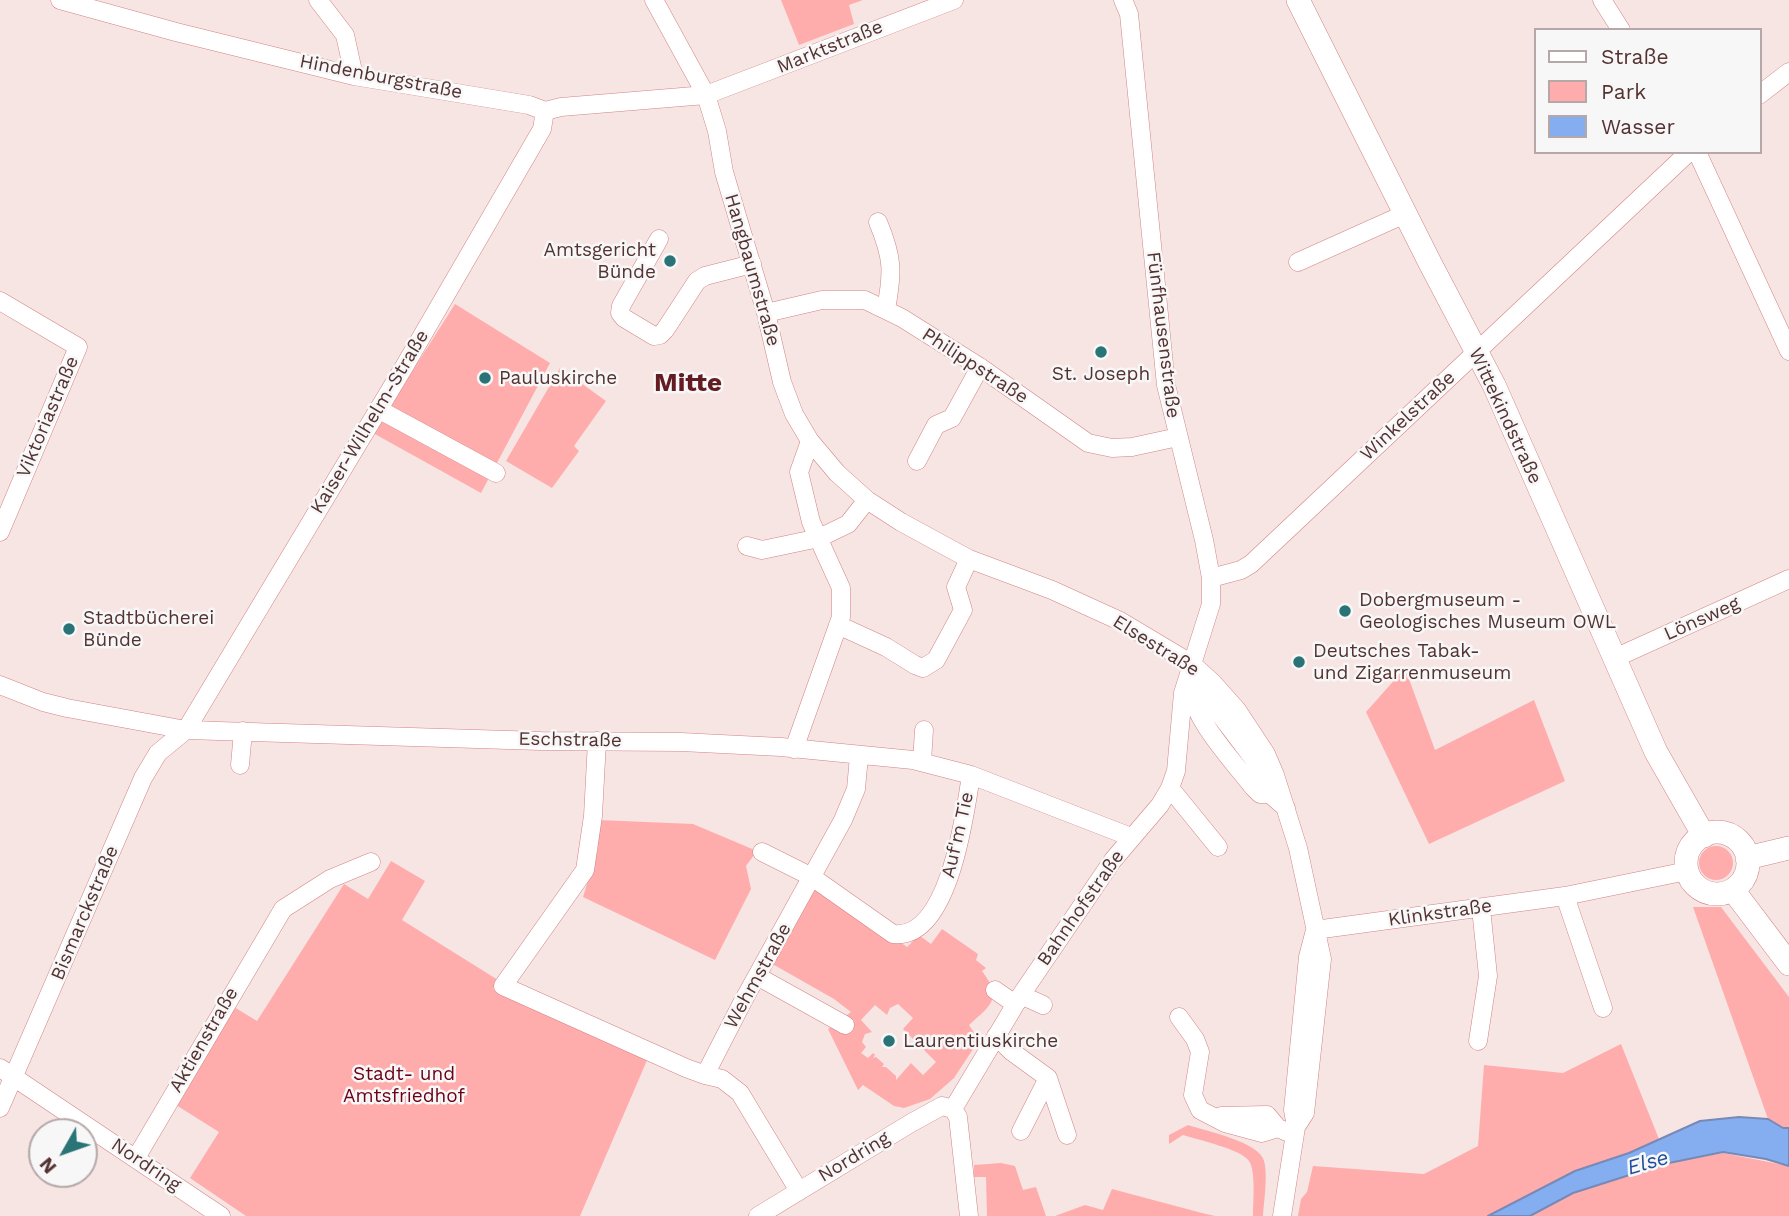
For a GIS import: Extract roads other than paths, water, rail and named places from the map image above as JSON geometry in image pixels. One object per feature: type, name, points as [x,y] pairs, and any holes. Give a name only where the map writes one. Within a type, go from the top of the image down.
[{"type":"main road","name":"Wittekindstraße","points":[[1298,0],[1494,385],[1656,752],[1704,836]]},
{"type":"main road","points":[[1722,833],[1731,836],[1745,849],[1747,858],[1745,876],[1733,890],[1715,894],[1697,887],[1688,871],[1689,850],[1704,836],[1722,833]]},
{"type":"main road","points":[[1747,858],[1789,848]]},
{"type":"main road","points":[[1733,890],[1789,964]]},
{"type":"street","name":"Hindenburgstraße","points":[[60,0],[354,76],[529,104],[545,111],[706,95]]},
{"type":"street","points":[[318,0],[345,36],[354,76]]},
{"type":"street","name":"Hangbaumstraße","points":[[654,0],[706,95],[717,131],[724,172],[766,313],[782,382],[794,414],[810,441],[837,474],[867,500],[889,514]]},
{"type":"street","name":"Fünfhausenstraße","points":[[1123,0],[1129,14],[1166,385],[1211,578],[1211,604],[1190,679],[1176,771],[1170,788]]},
{"type":"street","points":[[1602,0],[1620,28]]},
{"type":"street","name":"Marktstraße","points":[[706,95],[945,2]]},
{"type":"street","points":[[1761,93],[1789,72]]},
{"type":"street","name":"Kaiser-Wilhelm-Straße","points":[[193,730],[377,409],[538,136],[545,111]]},
{"type":"street","name":"Winkelstraße","points":[[1211,578],[1241,570],[1251,564],[1687,154]]},
{"type":"street","points":[[1698,154],[1789,351]]},
{"type":"street","points":[[1298,262],[1405,214]]},
{"type":"street","points":[[878,222],[890,254],[891,283],[886,309]]},
{"type":"street","points":[[659,239],[621,306],[620,313],[654,336],[665,330],[697,281],[705,276],[752,264]]},
{"type":"street","name":"Philippstraße","points":[[766,313],[822,300],[865,300],[886,309],[980,367],[1088,443],[1112,448],[1132,447],[1178,437]]},
{"type":"street","name":"Viktoriastraße","points":[[0,301],[78,347],[0,531]]},
{"type":"street","points":[[917,461],[936,425],[951,418],[980,367]]},
{"type":"street","points":[[377,409],[496,473]]},
{"type":"street","points":[[794,749],[841,617],[841,588],[811,522],[799,472],[810,441]]},
{"type":"street","points":[[747,546],[762,550],[819,538],[849,524],[867,500]]},
{"type":"street","name":"Elsestraße","points":[[889,514],[969,559],[1120,621],[1190,679],[1213,683],[1237,710],[1256,738],[1275,775],[1286,808],[1298,848],[1315,930],[1308,957],[1283,1214]]},
{"type":"street","points":[[838,625],[915,665],[923,668],[930,665],[936,660],[963,610],[956,587],[969,559]]},
{"type":"street","name":"Lönsweg","points":[[1615,658],[1789,579]]},
{"type":"street","points":[[1190,679],[1256,762],[1267,780],[1270,794],[1286,808]]},
{"type":"street","name":"Eschstraße","points":[[0,685],[66,708],[193,730],[542,734],[597,741],[681,735],[922,762],[971,775],[998,778],[1131,837]]},
{"type":"street","name":"Bismarckstraße","points":[[0,1108],[7,1073],[143,778],[158,753],[193,730]]},
{"type":"street","points":[[922,762],[924,730]]},
{"type":"street","points":[[240,765],[243,731]]},
{"type":"street","points":[[597,741],[593,816],[585,870],[503,986],[686,1068],[722,1079],[740,1093],[799,1191]]},
{"type":"street","name":"Wehmstraße","points":[[705,1075],[829,848],[856,789],[859,756]]},
{"type":"street","name":"Auf'm Tie","points":[[812,877],[893,934],[903,936],[918,929],[944,894],[960,842],[971,775]]},
{"type":"street","points":[[1170,788],[1219,847]]},
{"type":"street","name":"Bahnhofstraße","points":[[957,1102],[1018,1000],[1113,860],[1170,788]]},
{"type":"street","points":[[762,852],[812,877]]},
{"type":"street","name":"Aktienstraße","points":[[136,1158],[283,909],[330,879],[371,862]]},
{"type":"street","name":"Klinkstraße","points":[[1315,930],[1565,895],[1688,871]]},
{"type":"street","points":[[1565,895],[1603,1008]]},
{"type":"street","points":[[1478,1041],[1488,975],[1481,908]]},
{"type":"street","points":[[757,976],[845,1026]]},
{"type":"street","points":[[995,990],[1018,1000],[1044,1004]]},
{"type":"street","points":[[1179,1017],[1195,1039],[1200,1052],[1193,1095],[1200,1110],[1217,1117],[1267,1115],[1290,1130]]},
{"type":"street","points":[[996,1036],[1011,1051],[1048,1078],[1067,1135]]},
{"type":"street","name":"Nordring","points":[[7,1073],[221,1216]]},
{"type":"street","points":[[1021,1131],[1048,1078]]},
{"type":"street","points":[[957,1102],[969,1216]]},
{"type":"street","name":"Nordring","points":[[758,1216],[921,1118],[957,1102]]},
{"type":"water","name":"Else","points":[[1739,1117],[1768,1119],[1783,1128],[1789,1128],[1789,1166],[1723,1152],[1664,1164],[1573,1193],[1530,1216],[1488,1216],[1575,1171],[1629,1153],[1700,1121]]},
{"type":"place","name":"Amtsgericht Bünde","points":[[670,261]]},
{"type":"place","name":"St. Joseph","points":[[1101,352]]},
{"type":"place","name":"Pauluskirche","points":[[485,378]]},
{"type":"place","name":"Dobergmuseum - Geologisches Museum OWL","points":[[1345,611]]},
{"type":"place","name":"Stadtbücherei Bünde","points":[[69,629]]},
{"type":"place","name":"Deutsches Tabak- und Zigarrenmuseum","points":[[1299,662]]},
{"type":"place","name":"Laurentiuskirche","points":[[889,1041]]},
{"type":"district","name":"Mitte","points":[[688,383]]},
{"type":"park label","name":"Stadt- und Amtsfriedhof","points":[[404,1085]]}]
